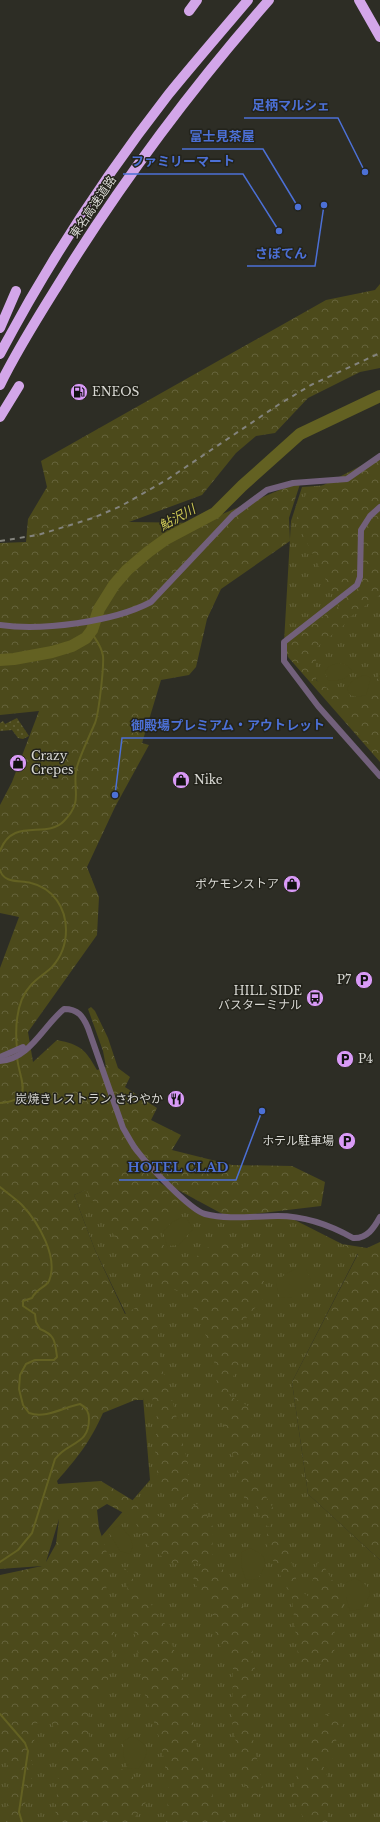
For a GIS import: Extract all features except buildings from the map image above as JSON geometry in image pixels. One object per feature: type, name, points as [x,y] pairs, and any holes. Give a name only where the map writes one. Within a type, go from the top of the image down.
[{"type":"highway","points":[[189,11],[197,0]]},
{"type":"highway","name":"東名高速道路","points":[[0,354],[82,215],[111,172],[168,96],[248,0]]},
{"type":"highway","name":"東名高速道路","points":[[0,384],[68,269],[134,169],[181,107],[269,0]]},
{"type":"highway","points":[[359,0],[380,37]]},
{"type":"highway","points":[[0,328],[16,291]]},
{"type":"highway","points":[[0,417],[19,386]]},
{"type":"street","points":[[0,625],[15,627],[65,624],[110,617],[136,610],[151,602],[229,519],[267,490],[293,483],[347,479],[380,456]]},
{"type":"street","points":[[380,507],[370,516],[361,530],[360,577],[357,585],[284,642],[283,650],[284,661],[318,706],[380,776]]},
{"type":"street","points":[[1,1059],[32,1044],[55,1016],[64,1010],[76,1011],[81,1014],[88,1028],[123,1128],[129,1139],[143,1158],[197,1211],[212,1215],[259,1218],[277,1216],[295,1217],[325,1223],[353,1238],[358,1238],[368,1234],[380,1217]]},
{"type":"green space","points":[[380,284],[380,368],[360,372],[308,398],[275,433],[256,436],[236,453],[202,495],[129,522],[201,523],[301,481],[289,518],[290,541],[221,589],[207,619],[196,667],[189,675],[161,680],[142,743],[149,745],[115,807],[87,867],[99,897],[97,935],[28,1032],[33,1062],[57,1040],[72,1044],[82,1049],[97,1070],[106,1067],[103,1051],[88,1009],[91,1007],[95,1011],[108,1038],[118,1068],[130,1077],[125,1087],[157,1108],[151,1120],[181,1135],[172,1150],[232,1165],[292,1166],[325,1182],[321,1206],[228,1217],[154,1177],[183,1204],[161,1219],[160,1231],[162,1241],[172,1261],[191,1261],[216,1241],[252,1249],[268,1293],[240,1325],[239,1364],[230,1383],[228,1395],[248,1406],[254,1429],[251,1472],[276,1513],[270,1527],[262,1524],[254,1499],[245,1500],[239,1485],[237,1469],[221,1416],[214,1361],[205,1333],[187,1294],[145,1280],[125,1253],[86,1190],[74,1195],[95,1250],[125,1314],[140,1305],[150,1313],[157,1325],[161,1365],[173,1403],[188,1464],[188,1492],[181,1502],[159,1492],[155,1449],[157,1418],[151,1393],[143,1396],[143,1400],[135,1400],[103,1413],[88,1441],[57,1481],[58,1484],[101,1481],[165,1520],[183,1513],[200,1502],[213,1527],[212,1562],[170,1563],[147,1545],[133,1518],[107,1504],[97,1510],[99,1528],[112,1569],[105,1592],[115,1636],[107,1688],[91,1700],[87,1726],[93,1754],[127,1772],[153,1793],[131,1822],[55,1822],[60,1747],[51,1720],[38,1719],[32,1753],[32,1778],[20,1822],[6,1822],[10,1769],[0,1753],[0,1575],[42,1566],[0,1569],[0,968],[19,917],[0,913],[0,805],[12,782],[39,711],[0,715],[0,543],[26,542],[28,519],[47,487],[41,461],[326,300],[375,290]],"holes":[[[59,1519],[56,1544],[46,1562]]]},
{"type":"green space","points":[[380,456],[380,595],[346,620],[344,625],[316,648],[316,680],[349,704],[366,701],[380,673],[380,762],[288,657],[284,642],[339,606],[296,521],[306,494]]},
{"type":"green space","points":[[380,458],[380,754],[284,642],[291,521],[302,487],[343,484]]},
{"type":"green space","points":[[342,663],[348,666],[352,671],[342,679],[328,680],[325,673],[328,668],[333,664]]},
{"type":"green space","points":[[365,675],[371,678],[366,695],[357,697],[350,695],[347,688],[349,685],[355,679]]},
{"type":"green space","points":[[17,718],[29,736],[23,739],[18,738],[12,730],[0,731],[0,723],[3,721],[5,724]]},
{"type":"green space","points":[[137,1167],[210,1217],[283,1214],[358,1253],[292,1382],[308,1494],[380,1560],[380,1822],[0,1822],[0,1673],[70,1573],[150,1480],[138,1339],[95,1250],[74,1195]]},
{"type":"green space","points":[[183,1217],[187,1219],[193,1229],[179,1245],[167,1246],[163,1232],[172,1222]]},
{"type":"green space","points":[[380,1242],[380,1560],[308,1494],[292,1382],[358,1254],[342,1244],[367,1248]]},
{"type":"green space","points":[[296,1269],[306,1269],[311,1280],[292,1297],[280,1298],[276,1284],[285,1274]]},
{"type":"green space","points":[[120,1525],[130,1537],[133,1546],[130,1554],[120,1551],[108,1531]]},
{"type":"green space","points":[[268,1532],[281,1538],[290,1555],[299,1590],[308,1596],[319,1558],[340,1593],[344,1608],[335,1619],[334,1662],[299,1665],[292,1598],[265,1541]]},
{"type":"green space","points":[[250,1548],[264,1557],[265,1564],[258,1579],[246,1580],[241,1566],[242,1552]]},
{"type":"green space","points":[[124,1567],[166,1625],[189,1697],[199,1758],[216,1805],[226,1822],[166,1822],[169,1790],[161,1743],[144,1692]]},
{"type":"green space","points":[[192,1567],[222,1568],[238,1592],[248,1622],[255,1668],[245,1699],[263,1789],[249,1807],[232,1722],[233,1667],[217,1641],[212,1611],[194,1582]]},
{"type":"green space","points":[[355,1578],[368,1588],[369,1595],[362,1609],[350,1611],[346,1597],[346,1583]]},
{"type":"green space","points":[[337,1710],[344,1721],[336,1741],[333,1758],[322,1763],[332,1788],[327,1810],[329,1822],[309,1822],[305,1820],[291,1798],[297,1775],[309,1766],[309,1747],[312,1736],[324,1716]]},
{"type":"green space","points":[[132,1736],[145,1746],[146,1753],[139,1768],[128,1769],[123,1755],[124,1741]]},
{"type":"waterway","name":"鮎沢川","points":[[0,660],[52,652],[72,646],[86,638],[92,630],[99,609],[114,585],[127,570],[148,552],[166,539],[215,513],[242,486],[300,434],[380,396]]},
{"type":"waterway","points":[[0,851],[6,840],[13,834],[21,831],[48,829],[57,826],[64,821],[73,808],[76,797],[75,779],[77,766],[97,718],[100,700],[103,656],[91,632]]},
{"type":"waterway","points":[[0,870],[5,878],[13,881],[31,883],[46,889],[52,894],[57,900],[64,914],[66,930],[65,940],[58,959],[52,967],[31,985],[22,999],[19,1007],[16,1032],[17,1049]]},
{"type":"waterway","points":[[0,1103],[18,1098],[22,1093],[23,1088],[17,1057]]},
{"type":"waterway","points":[[0,1187],[17,1200],[28,1212],[45,1240],[51,1261],[49,1281],[36,1292],[32,1298],[23,1301],[23,1306],[35,1314],[36,1322],[40,1329],[51,1336],[55,1343],[57,1357],[54,1360],[35,1360],[26,1364],[20,1375],[19,1389],[23,1405],[29,1413],[42,1415],[80,1404],[87,1410],[89,1419],[86,1434],[82,1439],[60,1453],[55,1459],[32,1533],[18,1550],[0,1562]]},
{"type":"waterway","points":[[0,1714],[25,1743],[28,1751],[19,1812],[22,1822]]},
{"type":"railway","points":[[0,541],[38,535],[93,518],[121,506],[168,479],[278,405],[311,385],[380,353]]},
{"type":"place","name":"足柄マルシェ","points":[[365,172]]},
{"type":"place","name":"さぼてん","points":[[324,205]]},
{"type":"place","name":"富士見茶屋","points":[[298,207]]},
{"type":"place","name":"ファミリーマート","points":[[279,231]]},
{"type":"place","name":"ENEOS","points":[[79,392]]},
{"type":"place","name":"Crazy Crepes","points":[[18,763]]},
{"type":"place","name":"Nike","points":[[181,780]]},
{"type":"place","name":"御殿場プレミアム・アウトレット","points":[[115,795]]},
{"type":"place","name":"ポケモンストア","points":[[292,884]]},
{"type":"place","name":"P7","points":[[364,980]]},
{"type":"place","name":"HILL SIDE バスターミナル","points":[[315,998]]},
{"type":"place","name":"P4","points":[[345,1059]]},
{"type":"place","name":"炭焼きレストラン さわやか","points":[[176,1099]]},
{"type":"place","name":"HOTEL CLAD","points":[[262,1111]]},
{"type":"place","name":"ホテル駐車場","points":[[347,1141]]}]
